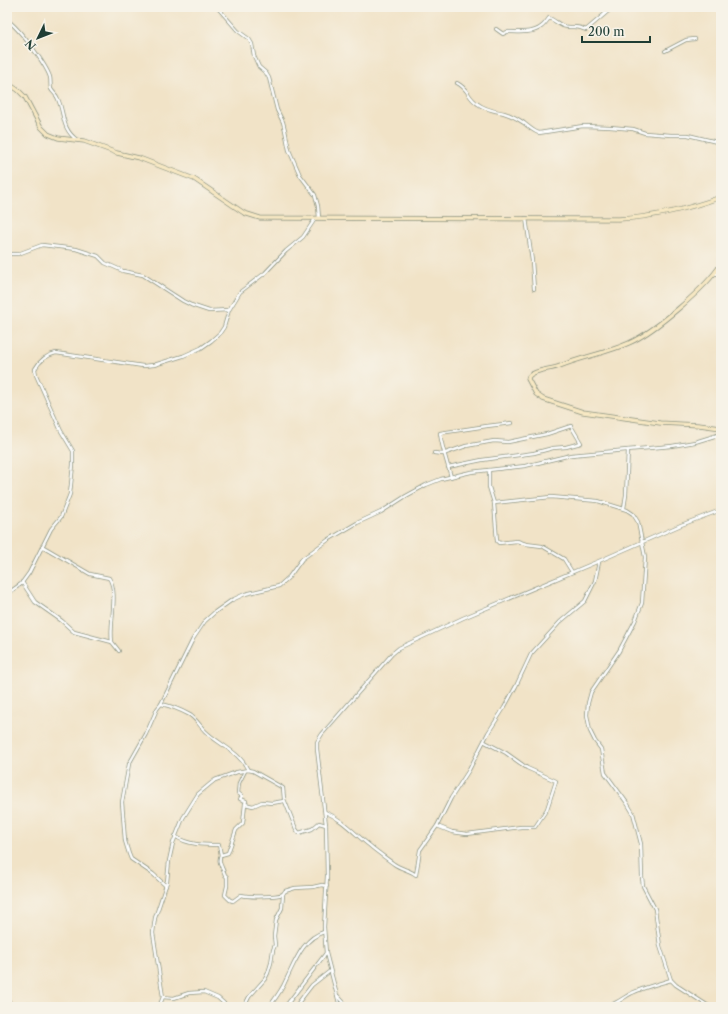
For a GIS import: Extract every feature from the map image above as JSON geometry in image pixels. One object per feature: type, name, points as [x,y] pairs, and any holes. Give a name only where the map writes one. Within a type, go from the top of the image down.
[{"type":"main road","points":[[7,83],[18,90],[25,97],[44,132],[58,138],[78,140],[117,153],[139,158],[194,179],[244,213],[260,218],[619,219],[642,217],[682,209],[721,197]]},
{"type":"main road","points":[[721,264],[715,274],[677,310],[630,343],[550,369],[532,372],[528,379],[536,394],[543,399],[583,412],[660,423],[721,428]]},
{"type":"street","points":[[7,594],[22,582],[32,567],[51,528],[61,517],[70,494],[73,458],[71,446],[62,431],[36,375],[35,369],[39,363],[47,356],[56,353],[136,365],[154,365],[189,354],[211,341],[220,333],[224,327],[229,310],[240,292],[256,281],[286,251],[303,237],[317,219],[318,206],[315,195],[300,175],[289,150],[283,122],[277,110],[269,78],[259,67],[251,42],[238,31],[217,7]]},
{"type":"street","points":[[496,28],[503,34],[506,32],[517,33],[534,30],[539,29],[550,18],[563,26],[579,26],[586,30],[613,7]]},
{"type":"street","points":[[7,20],[33,49],[48,73],[51,80],[51,88],[58,97],[67,128],[70,134],[78,140]]},
{"type":"street","points":[[665,51],[686,40],[695,39]]},
{"type":"street","points":[[456,83],[466,88],[470,98],[480,106],[509,115],[525,124],[534,132],[539,133],[580,127],[610,127],[648,133],[688,135],[721,144]]},
{"type":"street","points":[[526,218],[534,289]]},
{"type":"street","points":[[7,254],[18,254],[42,245],[76,249],[98,256],[105,263],[123,271],[142,275],[191,305],[209,311],[229,310]]},
{"type":"street","points":[[715,274],[721,272]]},
{"type":"street","points":[[451,477],[443,454],[440,433],[512,423]]},
{"type":"street","points":[[434,453],[443,454],[466,446],[494,442],[508,442],[547,434],[571,426],[580,443],[534,453],[482,460],[448,467]]},
{"type":"street","points":[[166,886],[153,874],[131,859],[128,854],[125,842],[122,802],[129,764],[146,734],[157,709],[161,704],[193,640],[205,621],[215,612],[232,600],[245,594],[279,586],[290,577],[302,559],[338,534],[381,512],[426,485],[471,472],[525,466],[571,455],[672,446],[695,442],[721,434]]},
{"type":"street","points":[[624,508],[628,450]]},
{"type":"street","points":[[489,470],[489,486],[494,503],[497,541],[499,543],[517,541],[526,544],[544,546],[564,560],[572,572]]},
{"type":"street","points":[[494,503],[556,498],[598,501],[624,508],[631,512],[635,517],[645,557],[641,607],[617,654],[591,692],[587,715],[590,731],[601,750],[605,773],[628,803],[633,813],[641,844],[643,886],[655,909],[660,946],[671,980],[676,985],[710,1007]]},
{"type":"street","points":[[340,1007],[330,972],[324,932],[326,825],[317,749],[317,742],[322,734],[392,654],[399,648],[422,636],[681,525],[721,510]]},
{"type":"street","points":[[42,546],[84,571],[109,578],[114,599],[112,642]]},
{"type":"street","points":[[325,812],[332,815],[395,864],[416,874],[420,850],[437,826],[451,798],[485,742],[516,686],[531,654],[560,622],[585,602],[595,581],[599,561]]},
{"type":"street","points":[[22,582],[35,602],[62,621],[74,632],[112,642],[119,651]]},
{"type":"street","points":[[161,704],[182,711],[194,718],[205,731],[220,744],[234,751],[247,770],[281,786],[283,788],[284,801],[299,833],[312,829],[319,823],[326,825]]},
{"type":"street","points":[[437,826],[452,832],[467,834],[521,827],[534,827],[537,825],[546,810],[556,781],[528,768],[506,753],[485,742]]},
{"type":"street","points":[[222,855],[228,853],[236,830],[243,823],[246,801],[240,799],[242,796],[238,793],[239,783],[247,770]]},
{"type":"street","points":[[159,1007],[163,997],[153,932],[155,918],[166,886],[169,861],[175,836],[183,818],[198,794],[215,780],[247,770]]},
{"type":"street","points":[[245,804],[253,806],[262,802],[272,803],[284,801]]},
{"type":"street","points":[[175,836],[187,842],[204,845],[218,845],[222,855],[220,862],[224,875],[227,877],[227,886],[224,892],[226,897],[230,900],[233,900],[241,895],[252,897],[271,895],[279,896],[287,890],[295,888],[322,885],[326,886]]},
{"type":"street","points":[[244,1007],[249,997],[265,979],[272,963],[272,950],[275,945],[274,936],[276,920],[282,908],[283,894]]},
{"type":"street","points":[[269,1007],[284,985],[294,962],[305,946],[324,932]]},
{"type":"street","points":[[285,1007],[326,953]]},
{"type":"street","points":[[295,1007],[312,985],[330,972]]},
{"type":"street","points":[[610,1006],[630,994],[648,986],[671,980]]},
{"type":"street","points":[[163,997],[174,998],[190,992],[204,992],[221,1000],[228,1007]]},
{"type":"street","points":[[338,996],[348,1007]]},
{"type":"street","points":[[7,998],[12,1007]]}]
